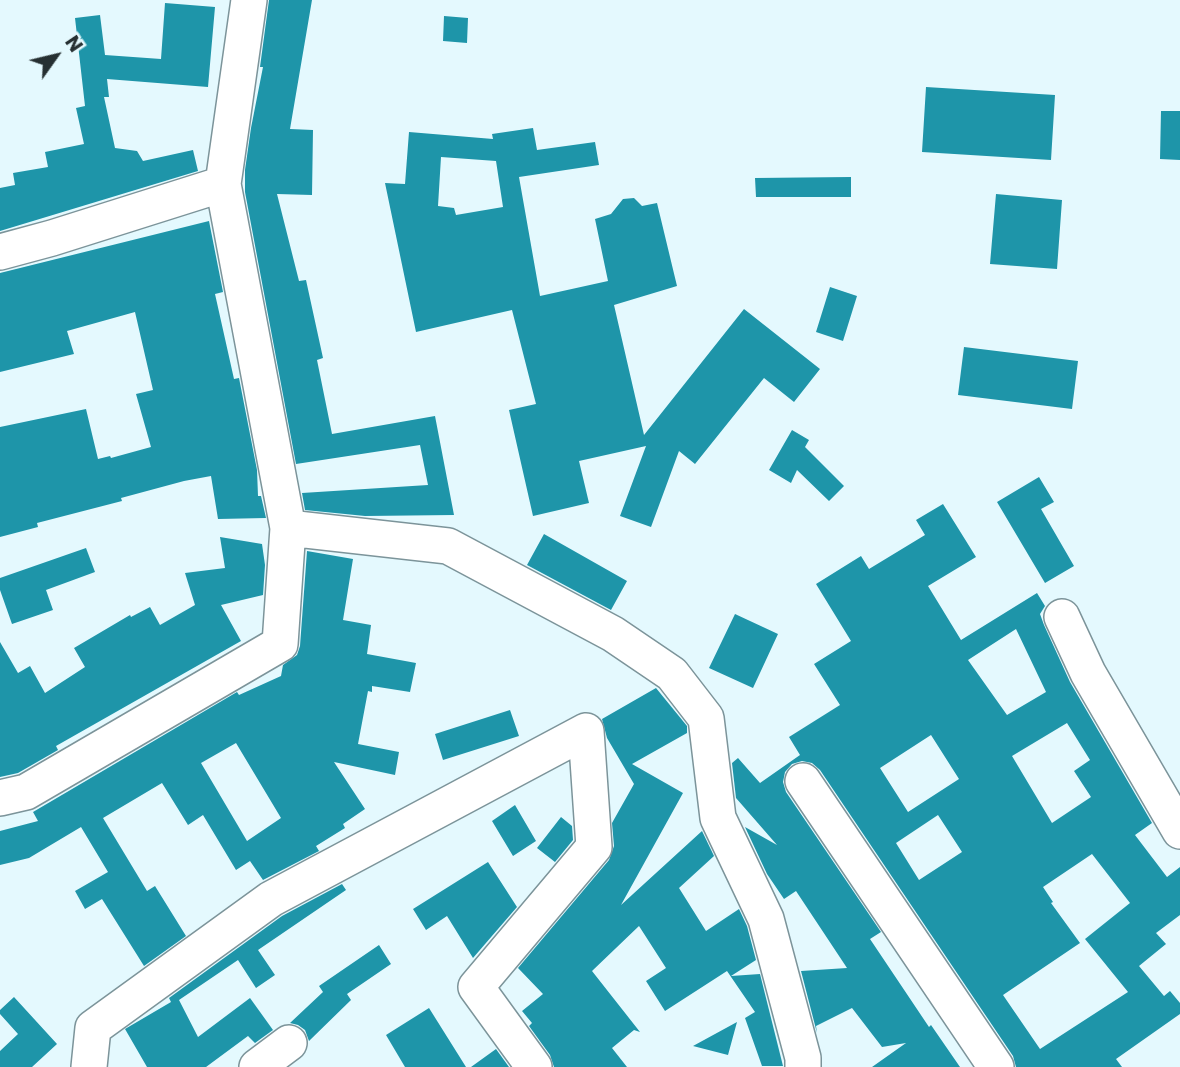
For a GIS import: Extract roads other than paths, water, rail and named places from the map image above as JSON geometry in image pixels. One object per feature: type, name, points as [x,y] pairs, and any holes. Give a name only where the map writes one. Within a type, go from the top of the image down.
[{"type":"street","points":[[0,798],[26,792],[280,644],[288,528],[223,184],[249,0]]},
{"type":"street","points":[[0,252],[223,184]]},
{"type":"street","points":[[288,528],[448,546],[612,634],[672,674],[706,718],[718,818],[766,919],[803,1058],[803,1067]]},
{"type":"street","points":[[1062,617],[1088,673],[1180,831]]},
{"type":"street","points":[[89,1067],[93,1028],[271,900],[586,731],[594,847],[475,987],[534,1067]]},
{"type":"street","points":[[803,781],[996,1067]]},
{"type":"street","points":[[257,1067],[289,1043]]}]
